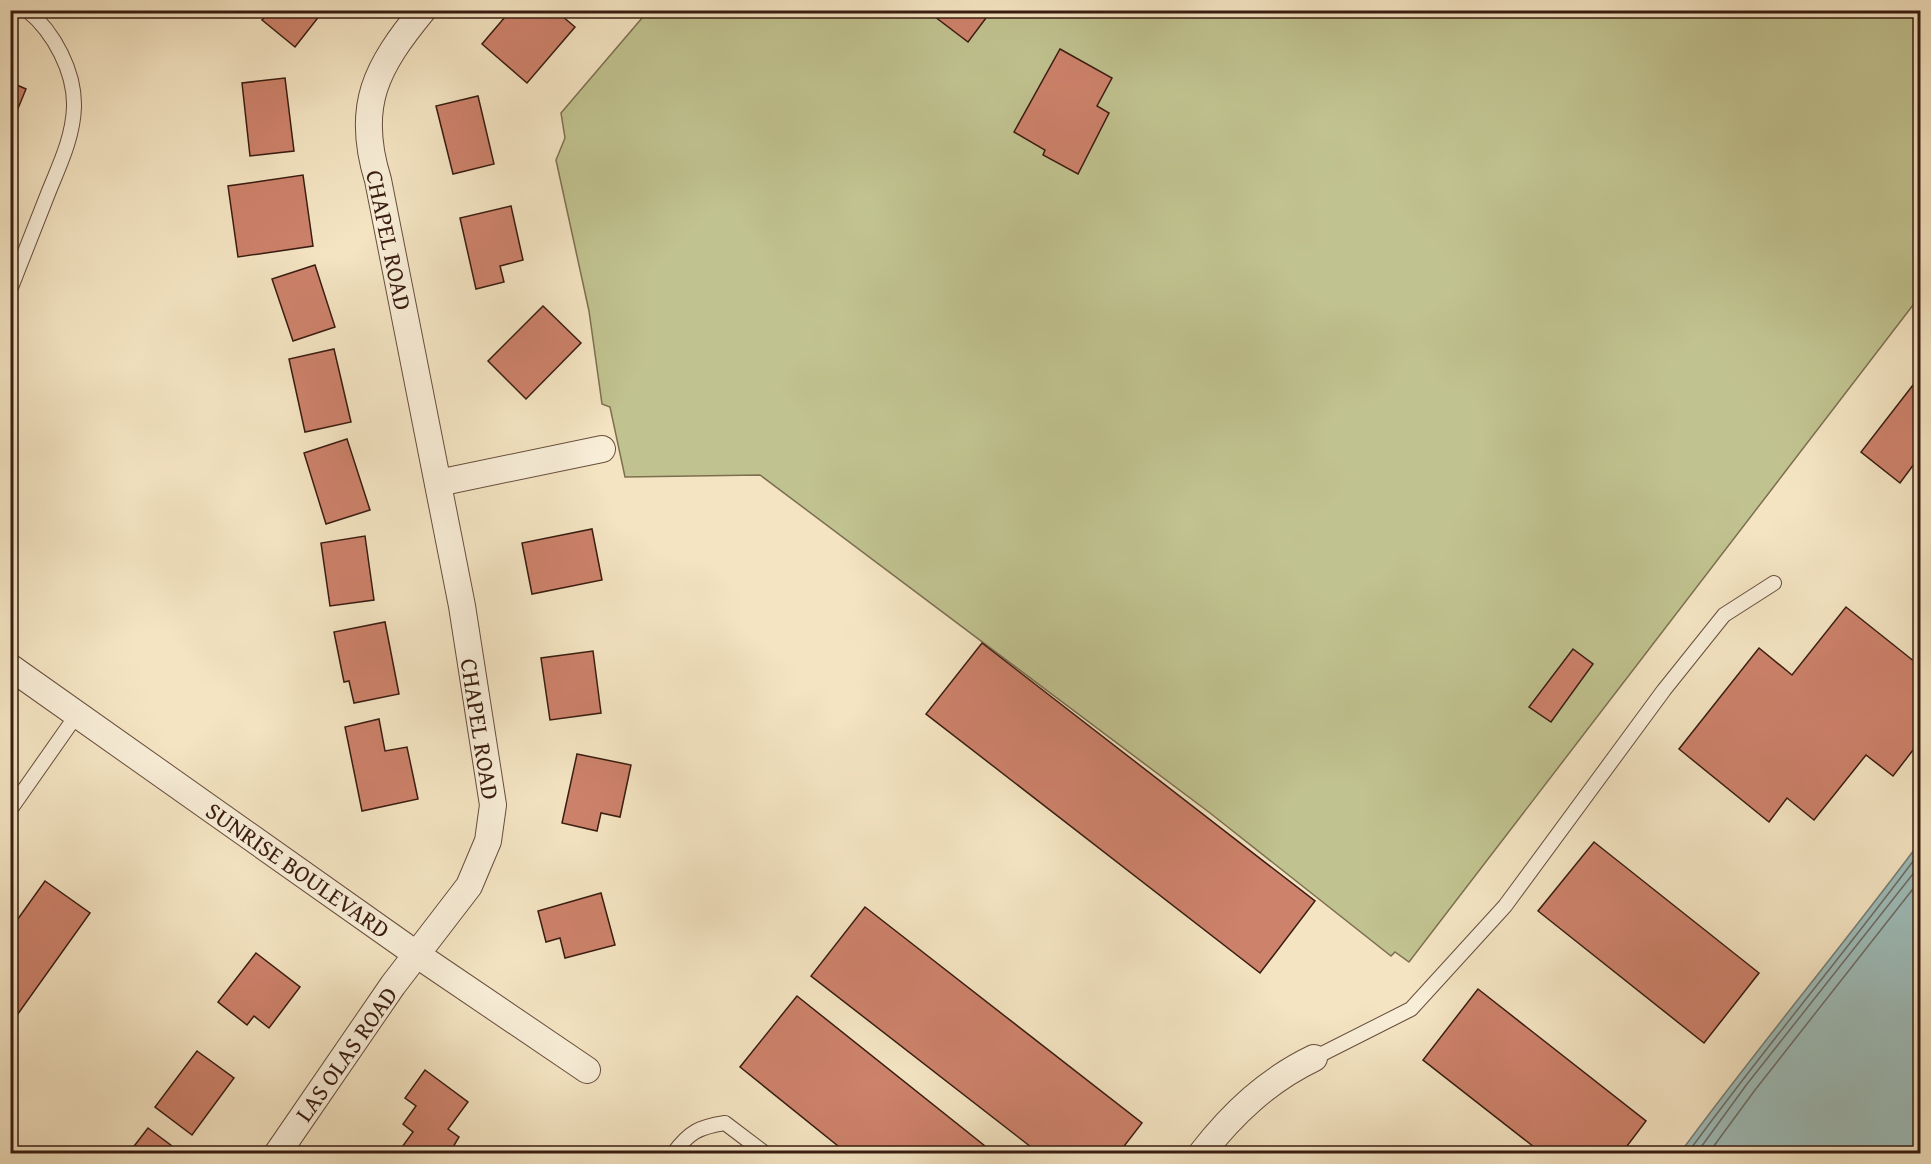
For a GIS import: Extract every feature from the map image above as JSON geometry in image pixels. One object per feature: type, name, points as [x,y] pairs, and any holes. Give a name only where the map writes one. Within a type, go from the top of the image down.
[{"type":"street","name":"CHAPEL ROAD","points":[[416,954],[469,886],[480,865],[489,842],[493,805],[462,606],[378,180],[370,153],[368,124],[371,96],[380,69],[394,45],[423,10]]},
{"type":"street","points":[[438,483],[602,449]]},
{"type":"street","name":"SUNRISE BOULEVARD","points":[[10,667],[416,954],[587,1070]]},
{"type":"street","name":"LAS OLAS ROAD","points":[[277,1154],[416,954]]},
{"type":"street","points":[[1201,1154],[1251,1099],[1283,1073],[1314,1058]]},
{"type":"lane","points":[[10,290],[70,139],[74,107],[70,79],[60,52],[48,31],[27,10]]},
{"type":"lane","points":[[1314,1058],[1411,1009],[1505,906],[1664,690],[1724,615],[1773,583]]},
{"type":"lane","points":[[10,810],[78,714]]},
{"type":"lane","points":[[673,1154],[687,1135],[707,1126],[726,1123],[766,1154]]},
{"type":"green space","points":[[648,11],[1920,11],[1920,296],[1409,962],[1395,952],[1391,956],[1210,813],[760,475],[625,477],[610,407],[602,404],[589,311],[556,160],[565,138],[561,113]]},
{"type":"water","points":[[1920,842],[1920,1153],[1680,1153],[1739,1075]]},
{"type":"building","points":[[270,10],[324,10],[295,47],[262,20]]},
{"type":"building","points":[[511,10],[555,10],[575,27],[527,83],[482,44]]},
{"type":"building","points":[[926,10],[992,10],[968,42]]},
{"type":"building","points":[[1060,49],[1112,78],[1097,106],[1109,113],[1078,174],[1043,155],[1045,150],[1014,132]]},
{"type":"building","points":[[285,78],[294,151],[250,156],[242,83]]},
{"type":"building","points":[[10,82],[26,89],[10,128]]},
{"type":"building","points":[[478,96],[494,164],[453,174],[436,106]]},
{"type":"building","points":[[303,175],[313,246],[238,257],[228,186]]},
{"type":"building","points":[[511,206],[523,260],[500,266],[504,282],[476,289],[460,218]]},
{"type":"building","points":[[315,265],[335,327],[293,341],[272,279]]},
{"type":"building","points":[[543,306],[581,343],[526,399],[488,361]]},
{"type":"building","points":[[334,349],[351,422],[305,432],[289,359]]},
{"type":"building","points":[[1920,376],[1920,456],[1900,483],[1861,452]]},
{"type":"building","points":[[347,439],[370,510],[326,524],[304,453]]},
{"type":"building","points":[[592,529],[602,580],[532,594],[522,543]]},
{"type":"building","points":[[365,536],[374,600],[330,606],[321,543]]},
{"type":"building","points":[[1846,607],[1920,666],[1920,741],[1893,776],[1866,755],[1814,820],[1787,798],[1769,822],[1679,749],[1759,648],[1792,675]]},
{"type":"building","points":[[385,622],[399,694],[354,703],[349,681],[344,682],[334,632]]},
{"type":"building","points":[[982,643],[1315,901],[1260,973],[926,714]]},
{"type":"building","points":[[1573,649],[1593,664],[1551,722],[1529,707]]},
{"type":"building","points":[[593,651],[601,713],[550,720],[541,658]]},
{"type":"building","points":[[379,719],[385,751],[407,747],[418,799],[362,811],[345,727]]},
{"type":"building","points":[[577,754],[631,765],[620,817],[601,813],[597,831],[562,823]]},
{"type":"building","points":[[1594,842],[1759,973],[1704,1043],[1538,911]]},
{"type":"building","points":[[45,881],[90,913],[10,1025],[10,930]]},
{"type":"building","points":[[601,893],[615,945],[565,958],[560,938],[546,942],[538,911]]},
{"type":"building","points":[[865,907],[1142,1123],[1118,1154],[1040,1154],[811,976]]},
{"type":"building","points":[[256,953],[300,987],[269,1028],[254,1016],[247,1025],[218,1002]]},
{"type":"building","points":[[1478,989],[1646,1121],[1621,1154],[1543,1154],[1423,1060]]},
{"type":"building","points":[[797,996],[995,1154],[848,1154],[740,1067]]},
{"type":"building","points":[[197,1051],[234,1078],[192,1135],[155,1107]]},
{"type":"building","points":[[425,1070],[468,1102],[448,1129],[459,1137],[449,1154],[397,1154],[413,1132],[403,1124],[416,1106],[405,1098]]},
{"type":"building","points":[[148,1128],[180,1152],[179,1154],[128,1154]]}]
